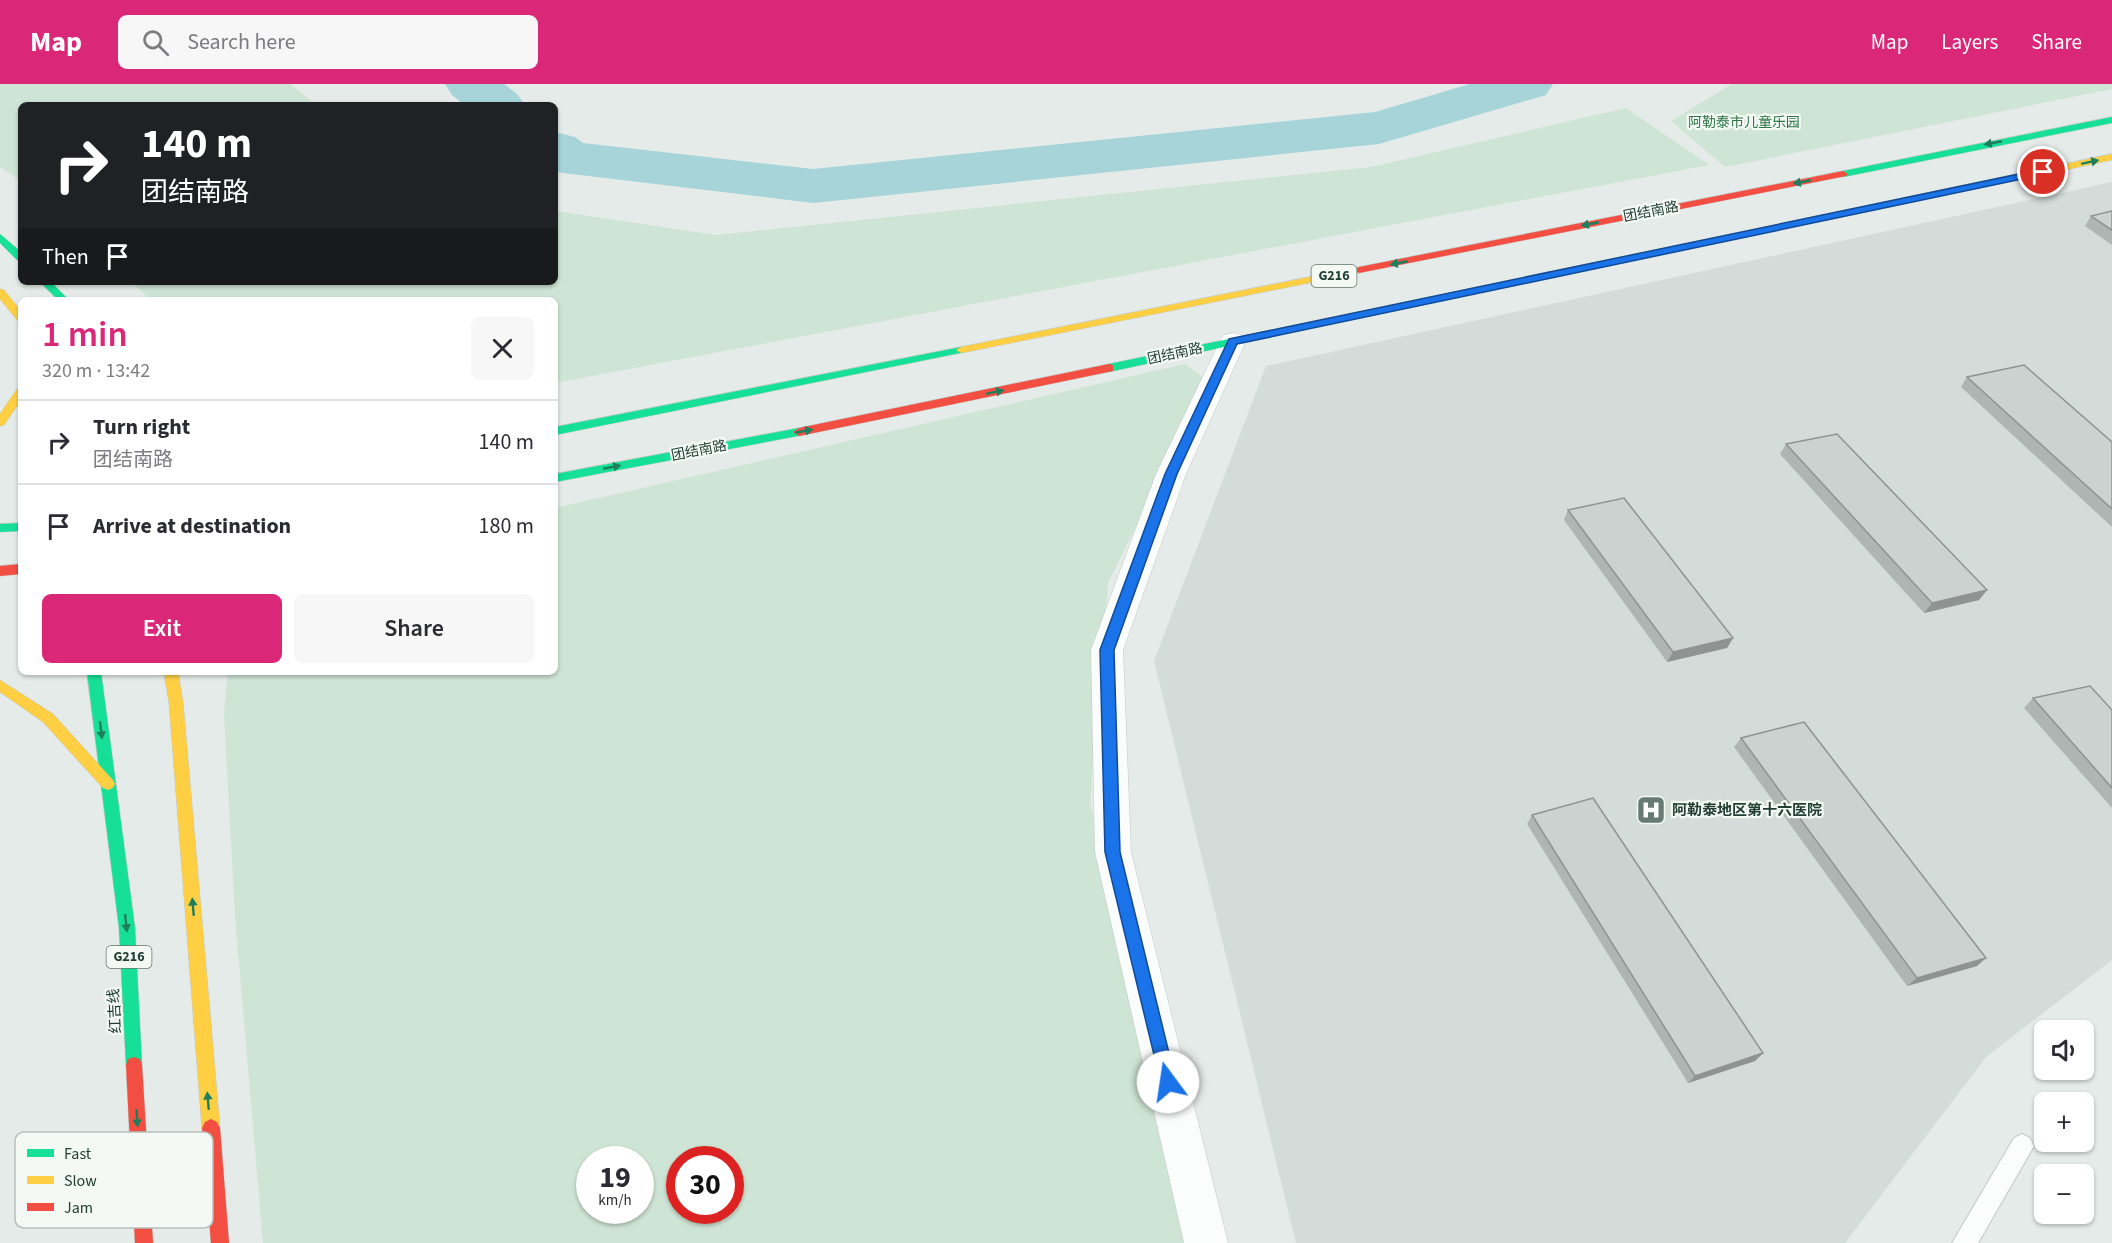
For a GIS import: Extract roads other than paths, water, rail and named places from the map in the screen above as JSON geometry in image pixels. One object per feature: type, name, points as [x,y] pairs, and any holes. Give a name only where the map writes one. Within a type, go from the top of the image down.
[{"type":"main road","name":"团结南路","points":[[558,431],[2112,120]]},
{"type":"main road","name":"团结南路","points":[[558,477],[851,422],[2112,157]]},
{"type":"main road","points":[[0,237],[18,255]]},
{"type":"main road","points":[[48,285],[61,297]]},
{"type":"main road","points":[[0,292],[18,314]]},
{"type":"main road","points":[[0,422],[18,396]]},
{"type":"main road","points":[[0,528],[18,527]]},
{"type":"main road","points":[[0,571],[18,569]]},
{"type":"main road","name":"红吉线","points":[[94,675],[127,928],[138,1132]]},
{"type":"main road","points":[[172,675],[176,702],[211,1132]]},
{"type":"main road","points":[[176,702],[185,682]]},
{"type":"main road","points":[[0,685],[48,718],[108,784]]},
{"type":"main road","points":[[213,1157],[220,1243]]},
{"type":"main road","name":"红吉线","points":[[143,1228],[144,1243]]},
{"type":"street","points":[[1206,1243],[1113,852],[1107,650],[1171,474],[1233,341]]},
{"type":"lane","points":[[1964,1243],[2022,1146]]},
{"type":"waterway","points":[[471,84],[494,102]]},
{"type":"waterway","points":[[558,151],[567,158],[813,186],[1379,128],[1527,84]]},
{"type":"place","name":"阿勒泰地区第十六医院","points":[[1651,810]]},
{"type":"park label","name":"阿勒泰市儿童乐园","points":[[1744,123]]}]
